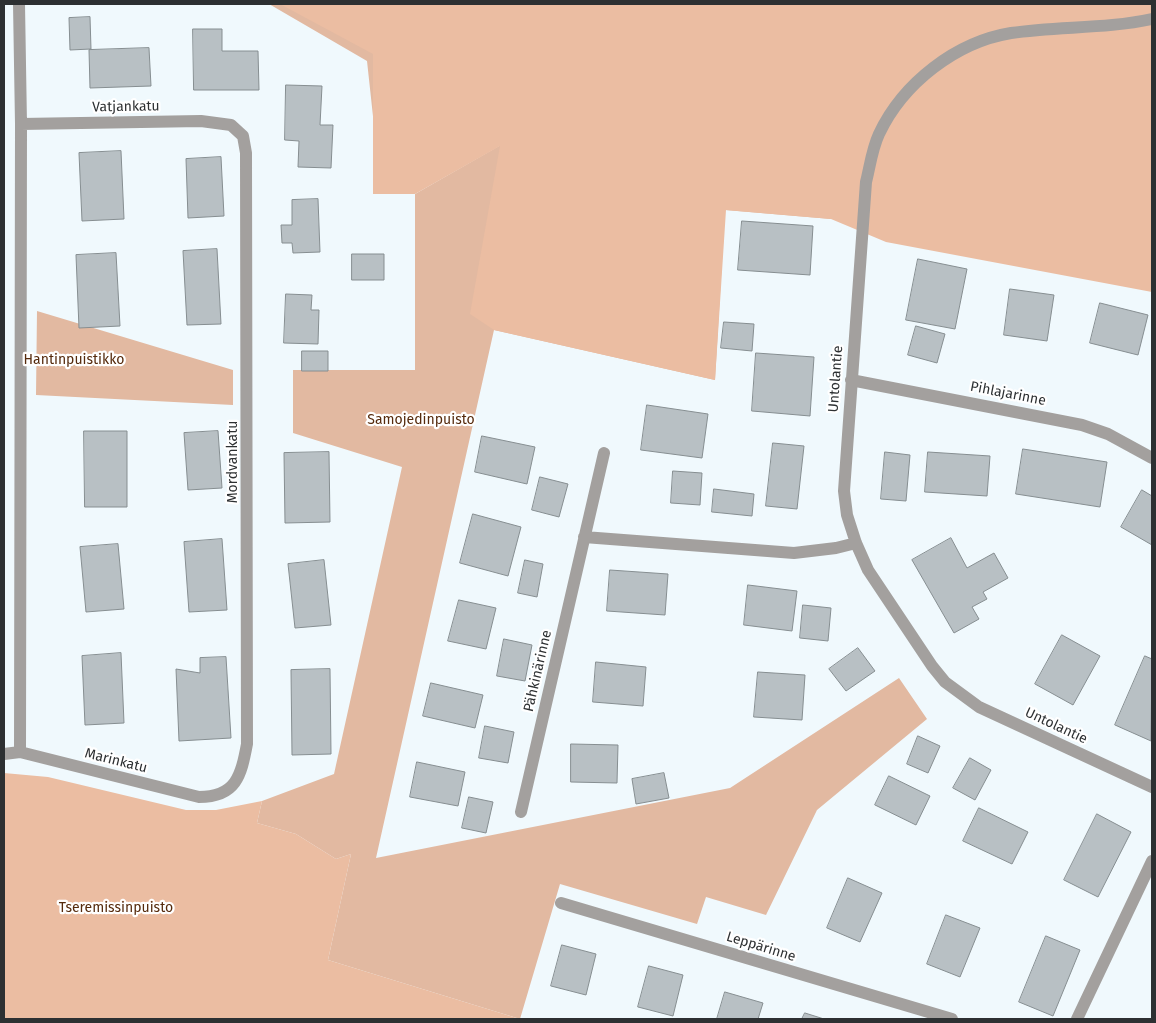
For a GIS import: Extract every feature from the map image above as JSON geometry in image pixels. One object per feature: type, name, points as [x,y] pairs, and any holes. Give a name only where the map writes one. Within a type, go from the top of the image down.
[{"type":"street","points":[[19,4],[21,124],[20,752]]},
{"type":"street","name":"Untolantie","points":[[1152,19],[1011,34],[985,40],[963,49],[943,61],[907,93],[880,134],[868,173],[844,491],[847,515],[856,543],[868,570],[932,666],[945,682],[979,707],[1152,787]]},
{"type":"street","name":"Vatjankatu","points":[[21,124],[201,121],[231,125]]},
{"type":"street","name":"Mordvankatu","points":[[220,795],[234,785],[242,771],[247,744],[246,153],[243,136],[231,125]]},
{"type":"street","name":"Pihlajarinne","points":[[851,380],[1082,425],[1108,434],[1152,458]]},
{"type":"street","name":"Pähkinärinne","points":[[521,812],[604,453]]},
{"type":"street","points":[[584,538],[794,553],[836,548],[856,543]]},
{"type":"street","name":"Marinkatu","points":[[4,754],[20,752],[199,797],[220,795]]},
{"type":"street","points":[[1077,1019],[1152,861]]},
{"type":"street","name":"Leppärinne","points":[[561,903],[952,1019]]},
{"type":"green space","name":"Samojedinpuisto","points":[[269,4],[694,4],[831,219],[725,210],[715,380],[494,330],[376,858],[730,788],[899,678],[927,719],[817,810],[766,915],[706,897],[697,924],[560,884],[520,1019],[328,960],[351,854],[336,859],[296,834],[257,823],[262,801],[334,774],[402,467],[293,433],[293,370],[415,370],[415,194],[499,146],[376,144],[367,61]]},
{"type":"green space","points":[[280,4],[1152,4],[1152,292],[886,242],[831,219],[726,210],[715,380],[494,330],[470,314],[500,146],[415,194],[373,194],[373,54]]},
{"type":"green space","name":"Hantinpuistikko","points":[[37,311],[233,370],[233,405],[36,395]]},
{"type":"green space","name":"Tseremissinpuisto","points":[[4,773],[48,777],[186,810],[216,810],[262,801],[257,823],[296,834],[336,859],[351,854],[328,960],[520,1019],[4,1019]]},
{"type":"building","points":[[90,17],[91,49],[70,50],[69,18]]},
{"type":"building","points":[[193,29],[222,29],[222,51],[258,51],[259,90],[194,90]]},
{"type":"building","points":[[149,48],[151,86],[90,88],[89,50]]},
{"type":"building","points":[[286,85],[322,86],[320,125],[333,125],[331,168],[298,167],[299,141],[285,140]]},
{"type":"building","points":[[121,151],[124,219],[82,221],[79,153]]},
{"type":"building","points":[[221,157],[224,216],[188,218],[186,159]]},
{"type":"building","points":[[318,199],[320,252],[293,253],[292,243],[282,243],[281,225],[292,225],[292,200]]},
{"type":"building","points":[[742,221],[813,226],[810,275],[738,270]]},
{"type":"building","points":[[217,249],[221,324],[187,325],[183,251]]},
{"type":"building","points":[[116,253],[120,326],[79,328],[76,255]]},
{"type":"building","points":[[352,254],[384,254],[384,280],[352,280]]},
{"type":"building","points":[[918,259],[967,269],[955,329],[906,320]]},
{"type":"building","points":[[1010,289],[1054,295],[1047,341],[1004,335]]},
{"type":"building","points":[[286,294],[312,295],[311,310],[319,310],[318,344],[284,343]]},
{"type":"building","points":[[1100,303],[1148,315],[1138,355],[1090,343]]},
{"type":"building","points":[[724,322],[754,324],[752,351],[721,348]]},
{"type":"building","points":[[916,326],[945,334],[937,363],[908,355]]},
{"type":"building","points":[[302,351],[328,351],[328,371],[302,371]]},
{"type":"building","points":[[756,353],[814,357],[810,416],[752,411]]},
{"type":"building","points":[[647,405],[708,414],[702,458],[641,450]]},
{"type":"building","points":[[84,431],[127,431],[127,507],[85,507]]},
{"type":"building","points":[[218,431],[222,488],[188,490],[184,433]]},
{"type":"building","points":[[482,436],[535,447],[527,484],[475,472]]},
{"type":"building","points":[[773,443],[804,446],[797,509],[766,506]]},
{"type":"building","points":[[1023,449],[1107,462],[1100,507],[1016,494]]},
{"type":"building","points":[[329,452],[330,522],[285,523],[284,453]]},
{"type":"building","points":[[885,452],[910,455],[906,501],[881,499]]},
{"type":"building","points":[[928,452],[990,456],[987,496],[925,492]]},
{"type":"building","points":[[673,471],[702,473],[700,505],[671,503]]},
{"type":"building","points":[[540,477],[568,484],[559,517],[532,510]]},
{"type":"building","points":[[714,489],[754,494],[752,516],[712,512]]},
{"type":"building","points":[[1142,490],[1152,496],[1152,545],[1121,527]]},
{"type":"building","points":[[473,514],[521,527],[508,576],[460,563]]},
{"type":"building","points":[[951,538],[967,568],[994,553],[1008,578],[983,592],[987,599],[972,607],[979,619],[954,633],[912,560]]},
{"type":"building","points":[[222,539],[227,610],[189,612],[184,542]]},
{"type":"building","points":[[118,544],[124,609],[86,612],[80,547]]},
{"type":"building","points":[[324,560],[331,625],[295,628],[288,564]]},
{"type":"building","points":[[525,560],[543,564],[537,597],[518,593]]},
{"type":"building","points":[[610,570],[668,574],[665,615],[607,611]]},
{"type":"building","points":[[748,585],[797,591],[792,631],[744,625]]},
{"type":"building","points":[[459,600],[496,608],[486,649],[448,641]]},
{"type":"building","points":[[803,605],[831,608],[828,641],[800,638]]},
{"type":"building","points":[[1062,635],[1100,656],[1073,705],[1035,684]]},
{"type":"building","points":[[504,639],[532,645],[525,681],[497,676]]},
{"type":"building","points":[[858,648],[875,671],[846,691],[829,669]]},
{"type":"building","points":[[121,653],[124,723],[85,725],[82,656]]},
{"type":"building","points":[[1145,656],[1152,659],[1151,741],[1115,725]]},
{"type":"building","points":[[226,657],[231,738],[179,741],[176,669],[200,673],[200,658]]},
{"type":"building","points":[[596,662],[646,667],[643,706],[593,702]]},
{"type":"building","points":[[330,669],[331,754],[292,755],[291,670]]},
{"type":"building","points":[[758,672],[805,675],[802,720],[754,717]]},
{"type":"building","points":[[431,683],[483,695],[475,728],[423,716]]},
{"type":"building","points":[[485,726],[514,732],[508,763],[479,758]]},
{"type":"building","points":[[918,736],[940,746],[928,773],[907,764]]},
{"type":"building","points":[[571,744],[618,745],[617,783],[571,782]]},
{"type":"building","points":[[970,758],[991,770],[975,800],[953,788]]},
{"type":"building","points":[[417,762],[465,772],[458,806],[410,797]]},
{"type":"building","points":[[664,773],[669,798],[636,804],[632,779]]},
{"type":"building","points":[[889,776],[930,796],[916,825],[875,805]]},
{"type":"building","points":[[469,797],[493,802],[486,833],[462,828]]},
{"type":"building","points":[[979,808],[1028,832],[1012,864],[963,841]]},
{"type":"building","points":[[1097,814],[1131,832],[1098,897],[1064,880]]},
{"type":"building","points":[[848,878],[882,893],[860,942],[827,928]]},
{"type":"building","points":[[946,915],[980,928],[960,977],[927,964]]},
{"type":"building","points":[[1046,936],[1080,950],[1053,1016],[1019,1002]]},
{"type":"building","points":[[562,945],[596,954],[586,995],[551,986]]},
{"type":"building","points":[[649,966],[683,975],[673,1016],[638,1007]]},
{"type":"building","points":[[725,992],[763,1003],[758,1019],[717,1019]]},
{"type":"building","points":[[805,1013],[824,1019],[802,1019]]}]
